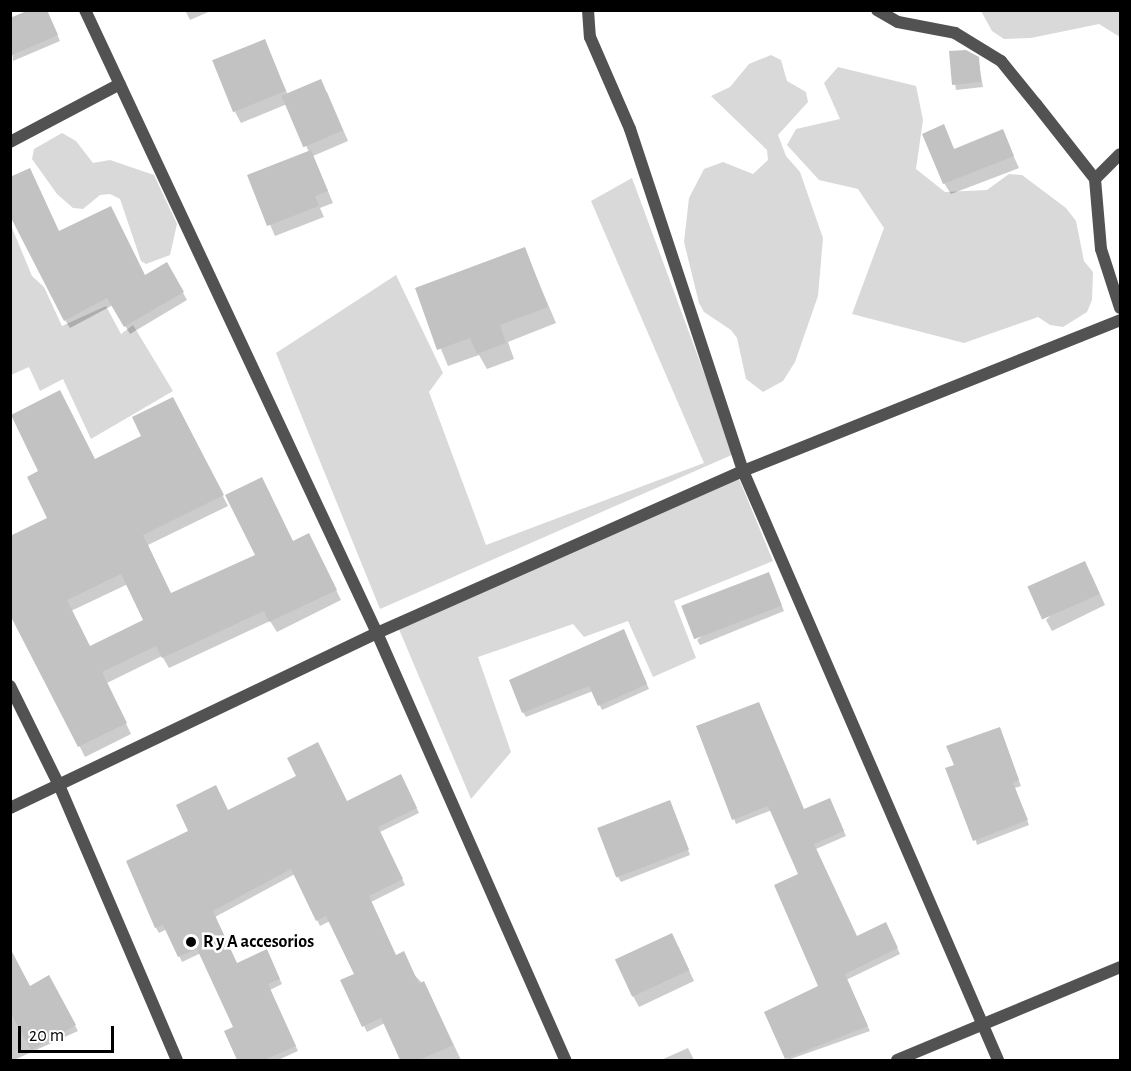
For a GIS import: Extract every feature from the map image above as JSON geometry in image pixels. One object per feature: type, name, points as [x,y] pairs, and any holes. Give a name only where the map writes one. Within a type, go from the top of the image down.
[{"type":"street","points":[[85,10],[377,633],[565,1060]]},
{"type":"street","points":[[588,10],[590,37],[630,129],[743,471],[998,1060]]},
{"type":"street","points":[[876,10],[898,21],[955,33],[1001,61],[1095,179],[1101,249],[1120,308]]},
{"type":"street","points":[[10,142],[120,84]]},
{"type":"street","points":[[1095,179],[1120,154]]},
{"type":"street","points":[[10,808],[377,633],[743,471],[1120,320]]},
{"type":"street","points":[[10,686],[59,785],[177,1060]]},
{"type":"street","points":[[897,1060],[1120,967]]},
{"type":"shaded area","points":[[981,11],[1120,11],[1120,37],[1099,24],[1031,38],[1004,39],[992,31]]},
{"type":"shaded area","points":[[771,55],[781,60],[787,81],[806,92],[808,102],[778,135],[786,156],[800,172],[823,238],[818,296],[795,362],[783,381],[763,392],[746,379],[737,338],[731,330],[704,312],[699,303],[684,242],[689,198],[704,169],[723,162],[753,174],[768,160],[767,150],[711,96],[730,87],[749,64]]},
{"type":"shaded area","points":[[838,67],[916,86],[923,120],[916,169],[945,192],[987,190],[1009,174],[1022,175],[1066,208],[1076,221],[1084,261],[1093,272],[1092,300],[1087,312],[1063,327],[1050,325],[1038,317],[964,343],[852,314],[884,228],[858,189],[819,180],[787,145],[796,129],[840,119],[824,83]]},
{"type":"shaded area","points":[[62,133],[76,141],[93,163],[110,160],[154,175],[177,224],[170,255],[146,264],[141,261],[120,199],[110,194],[100,195],[83,209],[73,208],[57,194],[32,159],[34,149]]},
{"type":"shaded area","points":[[632,178],[734,454],[380,609],[276,353],[396,275],[443,373],[429,392],[486,545],[704,463],[591,201]]},
{"type":"shaded area","points":[[10,223],[32,276],[44,287],[62,326],[106,306],[121,334],[133,325],[173,391],[91,439],[63,379],[40,391],[29,367],[11,375]]},
{"type":"shaded area","points":[[737,474],[773,561],[674,601],[696,658],[653,677],[628,621],[584,637],[573,624],[478,657],[511,752],[471,799],[398,627]]},
{"type":"building","points":[[29,10],[47,10],[58,35],[10,56],[10,18]]},
{"type":"building","points":[[265,39],[286,91],[233,112],[212,60]]},
{"type":"building","points":[[966,50],[979,57],[981,82],[952,85],[949,51]]},
{"type":"building","points":[[321,79],[343,131],[303,147],[281,96]]},
{"type":"building","points":[[944,124],[954,149],[1003,129],[1014,156],[943,184],[922,134]]},
{"type":"building","points":[[311,150],[328,191],[315,196],[319,206],[267,226],[247,175]]},
{"type":"building","points":[[30,168],[59,231],[111,206],[145,275],[167,262],[184,292],[124,327],[107,298],[64,321],[10,216],[10,177]]},
{"type":"building","points":[[525,247],[548,307],[500,325],[506,343],[477,354],[470,338],[437,350],[415,288]]},
{"type":"building","points":[[60,390],[95,459],[141,436],[132,417],[173,397],[224,495],[143,535],[171,593],[255,555],[225,495],[262,477],[293,541],[309,533],[337,590],[269,622],[264,611],[162,658],[156,646],[102,672],[127,723],[78,747],[10,615],[10,536],[47,518],[27,477],[38,471],[11,415]],"holes":[[[121,574],[143,620],[90,646],[67,600]]]},
{"type":"building","points":[[1085,561],[1100,594],[1042,620],[1027,587]]},
{"type":"building","points":[[769,572],[782,606],[694,639],[681,606]]},
{"type":"building","points":[[624,629],[647,684],[598,706],[589,686],[522,713],[509,680]]},
{"type":"building","points":[[759,702],[804,809],[830,798],[844,831],[814,844],[857,936],[886,922],[898,948],[845,974],[868,1026],[785,1059],[764,1012],[818,986],[774,885],[798,874],[768,806],[732,820],[696,726]]},
{"type":"building","points":[[1000,727],[1019,780],[1013,783],[1028,820],[973,841],[945,768],[954,765],[946,746]]},
{"type":"building","points":[[318,742],[347,801],[401,774],[417,808],[378,827],[403,879],[369,896],[396,955],[404,951],[419,984],[424,981],[453,1045],[419,1060],[400,1060],[381,1018],[362,1027],[340,980],[354,974],[326,916],[316,921],[291,869],[213,911],[237,963],[267,949],[280,979],[268,984],[296,1046],[264,1060],[237,1060],[224,1031],[233,1027],[197,949],[178,957],[163,925],[155,928],[126,861],[188,831],[176,805],[216,785],[228,810],[296,776],[287,758]]},
{"type":"building","points":[[670,800],[689,849],[616,877],[597,828]]},
{"type":"building","points":[[672,933],[689,970],[632,997],[615,960]]},
{"type":"building","points":[[10,948],[30,986],[49,975],[76,1025],[31,1050],[10,1012]]},
{"type":"place","name":"R y A accesorios","points":[[191,942]]}]
